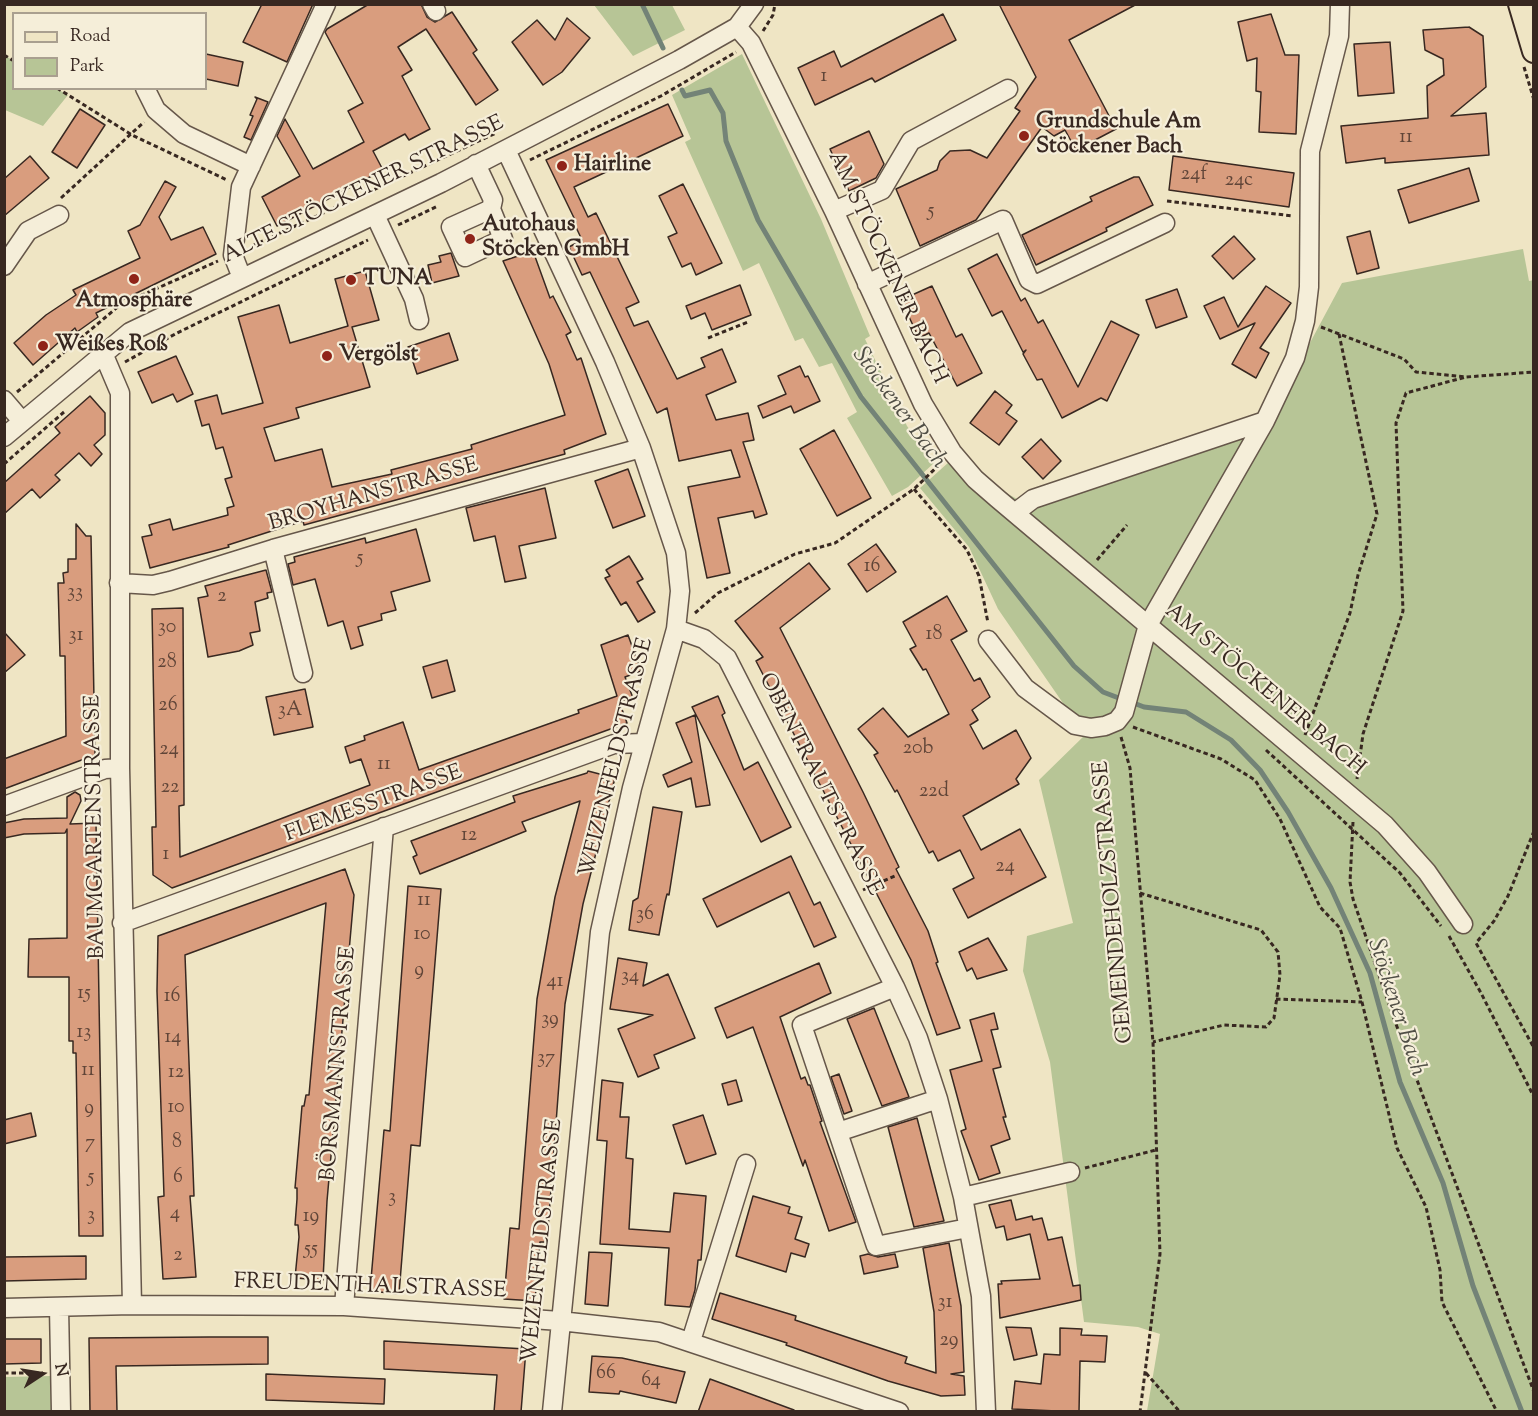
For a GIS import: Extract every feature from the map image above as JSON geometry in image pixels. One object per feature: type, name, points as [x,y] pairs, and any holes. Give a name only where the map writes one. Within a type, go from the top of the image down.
[{"type":"main road","points":[[1520,4],[1533,51]]},
{"type":"street","points":[[242,278],[233,255],[241,187],[326,4]]},
{"type":"street","name":"ALTE STÖCKENER STRASSE","points":[[4,437],[103,352],[130,332],[375,215],[703,48],[737,27],[754,4]]},
{"type":"street","points":[[988,640],[1025,688],[1075,725],[1091,728],[1117,721],[1124,712],[1148,625],[1265,421],[1295,358],[1305,321],[1310,151],[1339,36],[1340,4]]},
{"type":"street","name":"AM STÖCKENER BACH","points":[[737,27],[751,43],[938,432],[975,479],[1385,825],[1427,872],[1463,924]]},
{"type":"street","points":[[834,212],[882,190],[911,141],[1008,89]]},
{"type":"street","points":[[146,90],[156,110],[178,129],[251,166]]},
{"type":"street","name":"WEIZENFELDSTRASSE","points":[[506,150],[606,362],[642,448],[676,553],[680,591],[676,629],[644,743],[600,932],[552,1412]]},
{"type":"street","points":[[476,164],[493,201],[491,209]]},
{"type":"street","points":[[4,266],[28,231],[59,215]]},
{"type":"street","points":[[375,215],[414,299],[419,320]]},
{"type":"street","points":[[867,284],[1003,220],[1029,280],[1036,284],[1164,223]]},
{"type":"street","name":"BAUMGARTENSTRASSE","points":[[103,352],[120,393],[122,923],[132,1305]]},
{"type":"street","points":[[5,401],[22,421]]},
{"type":"street","points":[[1016,512],[1033,499],[1265,421]]},
{"type":"street","name":"BROYHANSTRASSE","points":[[119,583],[153,585],[273,549],[642,448]]},
{"type":"street","points":[[273,549],[303,673]]},
{"type":"street","name":"OBENTRAUTSTRASSE","points":[[676,629],[704,639],[727,658],[895,987],[918,1038],[938,1099],[963,1197],[981,1296],[986,1412]]},
{"type":"street","name":"FLEMESSTRASSE","points":[[122,923],[614,744],[644,743]]},
{"type":"street","points":[[4,806],[105,769],[120,768]]},
{"type":"street","name":"BÖRSMANNSTRASSE","points":[[344,1306],[384,827]]},
{"type":"street","points":[[895,987],[802,1025],[876,1246],[968,1228]]},
{"type":"street","points":[[838,1132],[938,1099]]},
{"type":"street","points":[[691,1341],[746,1164]]},
{"type":"street","points":[[963,1197],[1070,1172]]},
{"type":"street","name":"FREUDENTHALSTRASSE","points":[[4,1308],[132,1305],[344,1306],[560,1321],[659,1332],[691,1341],[854,1399],[899,1412]]},
{"type":"street","points":[[59,1307],[60,1412]]},
{"type":"path","points":[[60,90],[132,135],[241,187]]},
{"type":"path","points":[[5,401],[120,305],[497,133]]},
{"type":"path","points":[[59,215],[61,195],[132,135]]},
{"type":"path","points":[[1167,201],[1309,218]]},
{"type":"path","points":[[1305,321],[1404,359],[1416,372],[1467,377],[1533,372]]},
{"type":"path","points":[[708,338],[748,322]]},
{"type":"path","points":[[1311,789],[1302,756],[1303,738],[1350,613],[1358,575],[1377,514],[1339,334]]},
{"type":"path","points":[[1467,377],[1406,393],[1396,423],[1403,611],[1363,734],[1355,799],[1350,882],[1353,899],[1393,1016],[1533,1392]]},
{"type":"path","points":[[676,629],[718,593],[795,554],[835,543],[914,489],[939,464]]},
{"type":"path","points":[[914,489],[967,550],[979,576],[984,596],[988,617],[988,640]]},
{"type":"path","points":[[1086,572],[1127,525]]},
{"type":"path","points":[[1117,721],[1221,759],[1255,780],[1280,819],[1320,907],[1340,928],[1362,1002],[1397,1148],[1426,1208],[1440,1270],[1442,1302],[1497,1412]]},
{"type":"path","name":"GEMEINDEHOLZSTRASSE","points":[[1117,721],[1130,768],[1153,1042],[1160,1254],[1140,1412]]},
{"type":"path","points":[[1258,743],[1311,789],[1400,873],[1455,943],[1533,1097]]},
{"type":"path","points":[[1533,831],[1508,896],[1494,921],[1476,943],[1533,1048]]},
{"type":"path","points":[[849,897],[897,875]]},
{"type":"path","points":[[1140,893],[1261,930],[1278,952],[1280,975],[1274,1018],[1266,1027],[1224,1025],[1153,1042]]},
{"type":"path","points":[[1276,999],[1362,1002]]},
{"type":"path","points":[[1070,1172],[1156,1150]]},
{"type":"path","points":[[4,1373],[60,1373]]},
{"type":"path","points":[[1146,1373],[1180,1412]]},
{"type":"green space","points":[[594,5],[672,5],[685,30],[633,56]]},
{"type":"green space","points":[[742,54],[821,219],[870,336],[865,339],[907,426],[934,463],[908,487],[892,496],[847,418],[857,412],[832,363],[819,367],[803,338],[795,341],[759,263],[743,271],[685,142],[691,139],[672,95]]},
{"type":"green space","points":[[5,55],[12,60],[12,90],[59,90],[68,95],[43,126],[5,110]]},
{"type":"green space","points":[[1523,249],[1529,281],[1534,280],[1533,1411],[1147,1411],[1160,1334],[1138,1327],[1084,1322],[1050,1062],[1023,971],[1027,936],[1073,923],[1039,780],[1085,735],[998,609],[969,547],[920,488],[949,462],[1030,506],[1274,420],[1304,354],[1342,283]]},
{"type":"green space","points":[[52,1376],[53,1411],[5,1411],[4,1377]]},
{"type":"building","points":[[262,4],[313,4],[287,62],[243,42]]},
{"type":"building","points":[[369,4],[421,4],[427,17],[435,22],[452,12],[477,50],[473,53],[498,90],[476,105],[426,29],[398,47],[412,70],[402,76],[430,129],[409,140],[405,134],[373,151],[383,170],[277,226],[262,197],[300,176],[277,136],[285,119],[313,169],[364,142],[348,111],[363,103],[325,32]]},
{"type":"building","points":[[999,4],[1137,4],[1069,40],[1116,129],[1076,150],[1065,130],[1054,136],[1042,127],[976,220],[920,246],[896,189],[937,170],[940,161],[950,151],[970,150],[987,158],[1020,111],[1015,108],[1036,77]]},
{"type":"building","points":[[943,14],[956,40],[875,82],[872,78],[815,105],[798,68],[834,51],[841,67]]},
{"type":"building","points":[[1271,14],[1285,55],[1299,55],[1296,134],[1259,132],[1261,92],[1256,91],[1257,58],[1247,61],[1238,22]]},
{"type":"building","points":[[567,18],[590,38],[562,72],[543,85],[512,42],[537,20],[555,40]]},
{"type":"building","points":[[1469,27],[1483,36],[1486,87],[1451,116],[1486,113],[1489,155],[1385,163],[1385,158],[1346,163],[1341,126],[1428,118],[1427,86],[1444,75],[1443,59],[1425,50],[1423,30]]},
{"type":"building","points":[[1390,42],[1394,93],[1358,96],[1354,44]]},
{"type":"building","points":[[207,54],[243,62],[238,86],[207,79]]},
{"type":"building","points":[[255,97],[268,102],[251,140],[244,137],[253,116],[250,115],[257,99]]},
{"type":"building","points":[[668,104],[683,136],[574,187],[588,217],[596,213],[639,302],[626,308],[634,326],[648,321],[677,379],[705,367],[701,358],[722,349],[736,382],[706,395],[716,420],[748,413],[754,440],[743,442],[767,514],[755,518],[753,511],[718,518],[730,573],[707,578],[688,487],[740,477],[731,450],[679,461],[667,408],[657,413],[590,272],[582,275],[569,247],[582,240],[574,223],[576,222],[546,160]]},
{"type":"building","points":[[80,109],[105,125],[77,168],[52,152]]},
{"type":"building","points":[[869,131],[884,164],[876,178],[849,191],[830,149]]},
{"type":"building","points":[[30,156],[49,178],[4,216],[4,179]]},
{"type":"building","points":[[1173,156],[1294,173],[1289,207],[1169,190]]},
{"type":"building","points":[[1469,168],[1479,201],[1409,223],[1398,190]]},
{"type":"building","points":[[1134,177],[1139,177],[1153,205],[1106,228],[1107,231],[1036,265],[1022,235],[1092,201],[1090,197]]},
{"type":"building","points":[[165,181],[176,187],[159,217],[171,240],[203,227],[216,254],[96,313],[98,317],[77,332],[75,328],[33,365],[14,343],[46,315],[76,295],[73,290],[140,258],[128,231],[140,225]]},
{"type":"building","points":[[683,184],[722,263],[696,275],[691,263],[682,267],[668,237],[677,233],[659,196]]},
{"type":"building","points":[[1370,231],[1379,268],[1357,274],[1347,237]]},
{"type":"building","points":[[1234,236],[1255,259],[1233,279],[1212,256]]},
{"type":"building","points":[[533,251],[550,298],[553,296],[571,332],[566,335],[577,360],[581,358],[606,434],[564,450],[565,454],[304,525],[303,521],[228,545],[229,547],[150,568],[142,537],[152,535],[149,525],[170,519],[173,530],[228,515],[227,508],[234,506],[225,479],[232,477],[223,447],[216,449],[209,424],[202,426],[195,401],[217,395],[222,414],[263,403],[238,317],[279,305],[290,343],[348,326],[335,279],[365,271],[379,320],[352,327],[370,387],[296,408],[299,418],[264,428],[275,461],[322,449],[332,487],[392,474],[391,470],[472,449],[471,445],[565,415],[549,364],[503,261]]},
{"type":"building","points":[[451,253],[459,276],[432,283],[428,265],[441,262],[439,256]]},
{"type":"building","points":[[997,254],[1021,301],[1025,298],[1038,323],[1043,320],[1078,387],[1111,321],[1139,335],[1107,401],[1101,398],[1062,418],[1042,379],[1037,380],[1023,354],[1026,350],[1023,352],[1002,311],[992,316],[968,269]]},
{"type":"building","points":[[740,285],[751,315],[712,330],[705,313],[691,319],[686,306]]},
{"type":"building","points":[[932,286],[956,337],[962,334],[982,373],[957,386],[929,333],[919,338],[901,300]]},
{"type":"building","points":[[1266,286],[1291,303],[1260,348],[1269,353],[1256,378],[1232,364],[1255,323],[1220,339],[1204,306],[1224,297],[1238,327]]},
{"type":"building","points":[[1177,289],[1187,317],[1156,328],[1146,300]]},
{"type":"building","points":[[449,333],[458,360],[417,374],[408,347]]},
{"type":"building","points":[[176,356],[193,394],[177,402],[173,394],[152,403],[138,372]]},
{"type":"building","points":[[800,366],[805,377],[808,376],[820,401],[794,413],[791,406],[763,418],[758,406],[786,394],[778,376]]},
{"type":"building","points":[[995,391],[1012,405],[1006,413],[1017,421],[999,445],[970,423]]},
{"type":"building","points":[[90,396],[105,413],[105,435],[94,445],[102,454],[91,466],[79,453],[55,475],[60,480],[40,498],[32,489],[4,514],[4,483],[60,433],[55,427]]},
{"type":"building","points":[[834,430],[871,498],[837,516],[800,449]]},
{"type":"building","points":[[1041,439],[1061,461],[1043,479],[1022,457]]},
{"type":"building","points":[[628,469],[645,516],[613,528],[595,481]]},
{"type":"building","points":[[545,488],[556,538],[519,546],[526,578],[505,582],[495,536],[474,541],[466,508]]},
{"type":"building","points":[[76,524],[86,536],[91,536],[95,755],[4,789],[4,759],[66,736],[65,656],[60,656],[58,583],[64,583],[63,573],[68,572],[68,559],[76,559]]},
{"type":"building","points":[[416,529],[430,581],[391,592],[396,610],[381,614],[382,620],[358,627],[363,645],[351,649],[343,621],[328,626],[315,579],[293,585],[288,564],[295,562],[294,557],[365,538],[366,543]]},
{"type":"building","points":[[876,544],[896,572],[867,592],[848,564]]},
{"type":"building","points":[[629,556],[643,579],[637,582],[655,612],[638,622],[626,602],[621,605],[605,578],[610,576],[606,570]]},
{"type":"building","points":[[809,563],[830,589],[780,628],[863,792],[899,867],[896,869],[928,931],[938,962],[936,963],[960,1028],[937,1035],[911,960],[756,661],[763,657],[735,621]]},
{"type":"building","points":[[266,570],[272,592],[267,593],[268,598],[255,602],[260,631],[250,633],[253,645],[239,651],[208,657],[198,598],[208,596],[205,586]]},
{"type":"building","points":[[947,596],[967,631],[951,640],[974,681],[980,678],[990,697],[972,710],[978,720],[970,725],[983,749],[1016,730],[1031,758],[1016,779],[1019,784],[963,816],[981,850],[1020,829],[1046,877],[968,918],[953,889],[974,878],[960,850],[938,861],[933,851],[929,853],[897,790],[895,792],[874,755],[878,753],[858,729],[883,708],[908,737],[949,714],[926,669],[923,670],[910,649],[916,646],[903,622]]},
{"type":"building","points":[[183,608],[184,805],[179,806],[180,857],[370,785],[361,759],[350,763],[345,747],[365,740],[364,736],[403,722],[419,770],[579,713],[578,710],[617,696],[601,645],[628,635],[641,671],[625,677],[633,698],[619,701],[627,723],[172,888],[153,875],[152,827],[156,827],[152,609]]},
{"type":"building","points":[[4,632],[25,655],[4,673]]},
{"type":"building","points":[[447,660],[455,691],[432,698],[423,667]]},
{"type":"building","points":[[305,689],[313,727],[274,735],[266,697]]},
{"type":"building","points":[[718,696],[725,713],[722,715],[744,770],[758,762],[791,827],[761,842],[692,707]]},
{"type":"building","points":[[695,715],[710,805],[696,807],[691,778],[668,787],[663,775],[692,762],[676,723]]},
{"type":"building","points":[[588,771],[615,778],[583,904],[565,1004],[547,1242],[540,1242],[535,1301],[504,1299],[510,1228],[519,1229],[537,999],[555,897],[580,801],[522,822],[526,831],[420,874],[413,857],[417,855],[411,841],[515,802],[513,796]]},
{"type":"building","points":[[75,792],[80,795],[81,801],[70,824],[96,823],[103,1236],[79,1236],[76,1053],[73,1053],[73,1041],[69,1041],[69,977],[28,977],[29,939],[67,938],[67,829],[65,833],[24,834],[4,838],[4,823],[24,819],[67,818],[67,797]]},
{"type":"building","points":[[653,807],[682,812],[669,895],[667,894],[659,935],[629,930],[633,901],[638,898]]},
{"type":"building","points":[[791,856],[814,905],[820,902],[836,937],[814,947],[789,892],[717,927],[703,899]]},
{"type":"building","points":[[345,869],[354,895],[327,1201],[323,1280],[295,1278],[299,1237],[298,1225],[295,1225],[297,1188],[295,1188],[302,1106],[304,1106],[306,1095],[309,1095],[326,903],[185,955],[194,1196],[190,1196],[196,1277],[163,1279],[158,1197],[164,1196],[157,991],[158,936]]},
{"type":"building","points":[[408,886],[441,889],[420,1146],[411,1145],[399,1294],[370,1291],[384,1130],[390,1131]]},
{"type":"building","points":[[988,938],[1007,970],[977,979],[972,968],[967,971],[959,952]]},
{"type":"building","points":[[618,958],[647,963],[643,986],[668,974],[695,1038],[654,1055],[659,1068],[638,1077],[618,1029],[653,1015],[610,1009]]},
{"type":"building","points":[[819,963],[831,993],[780,1017],[801,1079],[805,1077],[810,1085],[822,1121],[820,1122],[856,1222],[829,1231],[805,1160],[803,1166],[753,1027],[727,1038],[715,1008]]},
{"type":"building","points":[[874,1008],[909,1097],[882,1106],[847,1019]]},
{"type":"building","points":[[994,1013],[998,1029],[991,1030],[1001,1067],[993,1069],[1010,1139],[991,1146],[1000,1173],[979,1180],[961,1131],[966,1129],[950,1070],[982,1061],[970,1020]]},
{"type":"building","points":[[839,1074],[852,1111],[844,1114],[831,1077]]},
{"type":"building","points":[[602,1080],[623,1083],[620,1117],[629,1117],[626,1158],[633,1159],[629,1229],[670,1232],[674,1193],[706,1196],[701,1260],[698,1260],[695,1290],[690,1307],[665,1305],[669,1248],[600,1244],[607,1141],[597,1140]]},
{"type":"building","points":[[736,1080],[742,1101],[728,1105],[722,1084]]},
{"type":"building","points":[[31,1113],[36,1136],[4,1144],[4,1120]]},
{"type":"building","points":[[703,1115],[716,1154],[686,1164],[673,1125]]},
{"type":"building","points":[[917,1118],[944,1221],[914,1227],[888,1127]]},
{"type":"building","points":[[753,1196],[790,1207],[788,1213],[802,1217],[795,1239],[809,1244],[805,1257],[791,1253],[786,1272],[736,1256]]},
{"type":"building","points":[[1011,1200],[1016,1220],[1032,1216],[1033,1220],[1042,1218],[1048,1240],[1062,1237],[1073,1286],[1080,1285],[1081,1300],[1000,1318],[998,1284],[1002,1284],[1001,1281],[1040,1279],[1030,1234],[1007,1240],[1004,1226],[996,1228],[989,1205]]},
{"type":"building","points":[[949,1243],[961,1306],[964,1372],[951,1374],[964,1376],[965,1395],[941,1396],[888,1381],[786,1345],[787,1343],[712,1319],[720,1293],[796,1316],[795,1320],[907,1357],[905,1363],[936,1373],[934,1312],[923,1248]]},
{"type":"building","points":[[589,1252],[612,1253],[608,1306],[585,1304]]},
{"type":"building","points":[[868,1254],[878,1257],[895,1254],[898,1267],[864,1274],[860,1256]]},
{"type":"building","points":[[86,1256],[86,1279],[4,1281],[4,1257]]},
{"type":"building","points":[[1006,1327],[1031,1328],[1037,1355],[1014,1360]]},
{"type":"building","points":[[1060,1328],[1082,1329],[1081,1335],[1107,1336],[1105,1362],[1080,1361],[1079,1412],[1012,1409],[1015,1381],[1041,1384],[1044,1354],[1060,1355]]},
{"type":"building","points":[[268,1337],[268,1364],[116,1366],[117,1412],[90,1412],[89,1338]]},
{"type":"building","points":[[4,1339],[41,1339],[41,1363],[4,1364]]},
{"type":"building","points":[[384,1341],[526,1349],[521,1412],[494,1412],[497,1375],[384,1369]]},
{"type":"building","points":[[592,1356],[622,1358],[685,1372],[676,1403],[620,1391],[619,1394],[589,1392]]},
{"type":"building","points":[[266,1374],[385,1379],[384,1404],[266,1400]]},
{"type":"building","points":[[710,1379],[794,1410],[794,1412],[698,1412]]},
{"type":"waterway","name":"Stöckener Bach","points":[[642,4],[663,48]]},
{"type":"waterway","name":"Stöckener Bach","points":[[682,90],[685,96],[710,90],[723,113],[726,141],[758,220],[861,397],[1074,666],[1103,692],[1124,700]]},
{"type":"waterway","name":"Stöckener Bach","points":[[1131,702],[1144,707],[1186,712],[1231,740],[1260,770],[1288,812],[1331,888],[1370,973],[1400,1082],[1443,1183],[1473,1286],[1522,1412]]},
{"type":"place","name":"Grundschule Am Stöckener Bach","points":[[1024,136]]},
{"type":"place","name":"Hairline","points":[[562,166]]},
{"type":"place","name":"Autohaus Stöcken GmbH","points":[[470,239]]},
{"type":"place","name":"Atmosphäre","points":[[134,279]]},
{"type":"place","name":"TUNA","points":[[351,280]]},
{"type":"place","name":"Weißes Roß","points":[[43,346]]},
{"type":"place","name":"Vergölst","points":[[327,356]]}]
